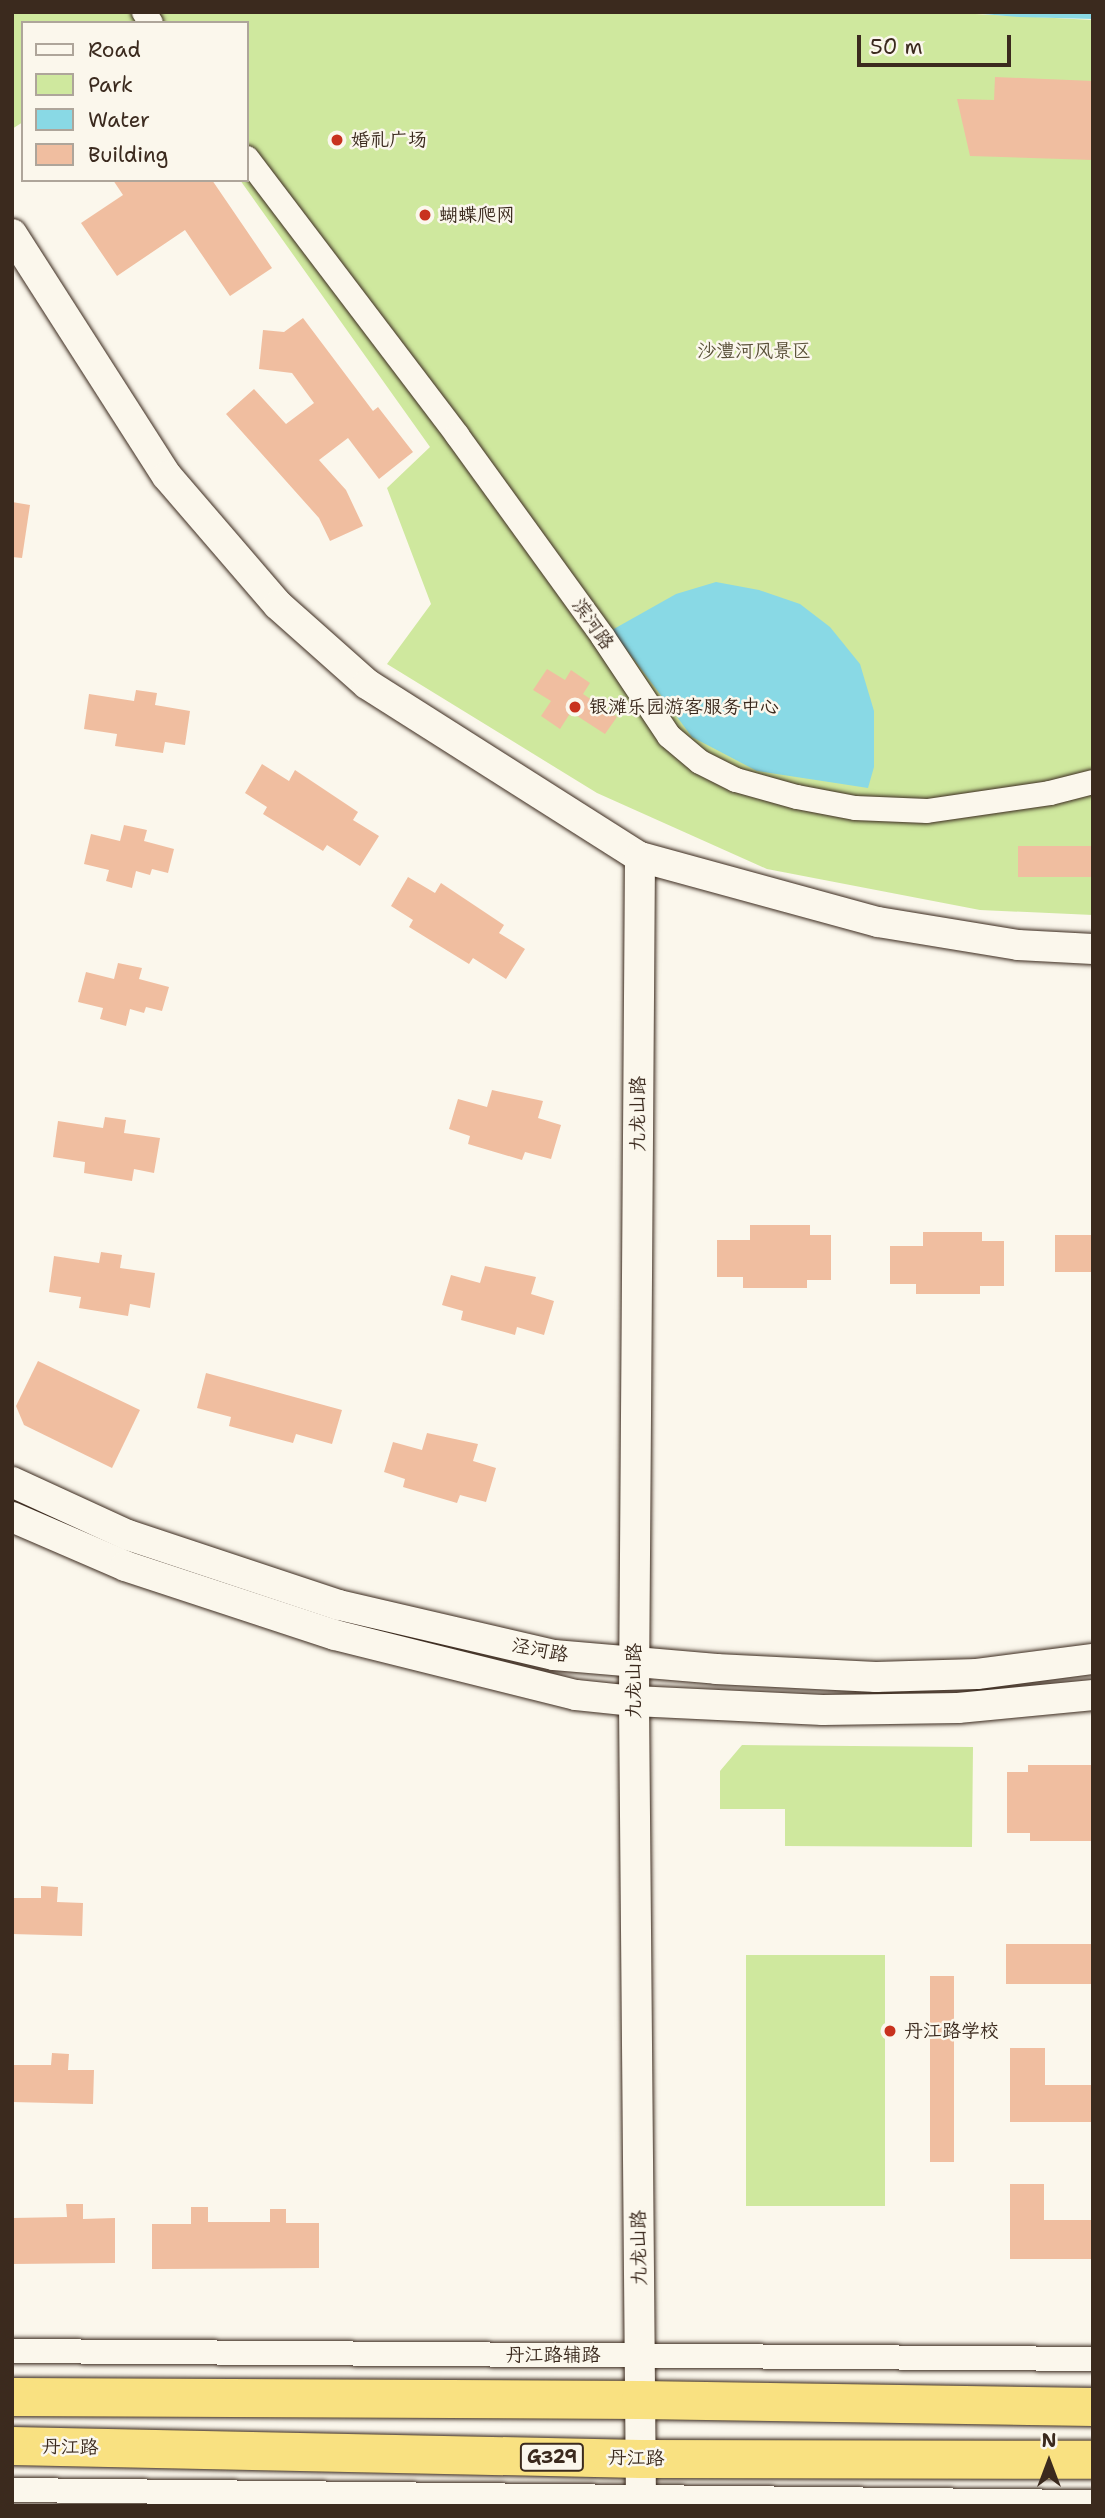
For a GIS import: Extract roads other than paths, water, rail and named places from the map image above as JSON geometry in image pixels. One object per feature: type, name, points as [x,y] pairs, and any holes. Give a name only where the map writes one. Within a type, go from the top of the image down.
[{"type":"highway","points":[[12,2397],[641,2400],[1093,2407]]},
{"type":"highway","name":"丹江路","points":[[12,2446],[641,2459],[1093,2460]]},
{"type":"street","name":"滨河路","points":[[248,160],[457,435],[603,637],[669,736],[700,762],[736,780],[797,797],[855,808],[927,811],[1050,793],[1093,782]]},
{"type":"street","points":[[12,234],[167,476],[278,605],[367,684],[640,857],[878,922],[1018,945],[1093,949]]},
{"type":"street","name":"九龙山路","points":[[640,857],[634,1662],[640,2501]]},
{"type":"street","name":"泾河路","points":[[12,1482],[128,1535],[339,1605],[554,1655],[876,1677],[977,1674],[1093,1659]]},
{"type":"street","name":"泾河路","points":[[12,1517],[125,1566],[335,1635],[576,1695],[634,1701],[823,1710],[958,1708],[1093,1695]]},
{"type":"street","name":"丹江路辅路","points":[[12,2351],[1093,2359]]},
{"type":"street","points":[[12,2490],[640,2501],[1093,2502]]},
{"type":"water","points":[[959,12],[1093,12],[1093,19],[1019,17]]},
{"type":"water","points":[[716,582],[759,590],[800,604],[830,627],[860,664],[874,711],[874,767],[868,788],[757,771],[692,737],[612,630],[676,594]]},
{"type":"place","name":"婚礼广场","points":[[337,140]]},
{"type":"place","name":"蝴蝶爬网","points":[[425,215]]},
{"type":"place","name":"银滩乐园游客服务中心","points":[[575,707]]},
{"type":"place","name":"丹江路学校","points":[[890,2031]]},
{"type":"park label","name":"沙澧河风景区","points":[[754,351]]}]
